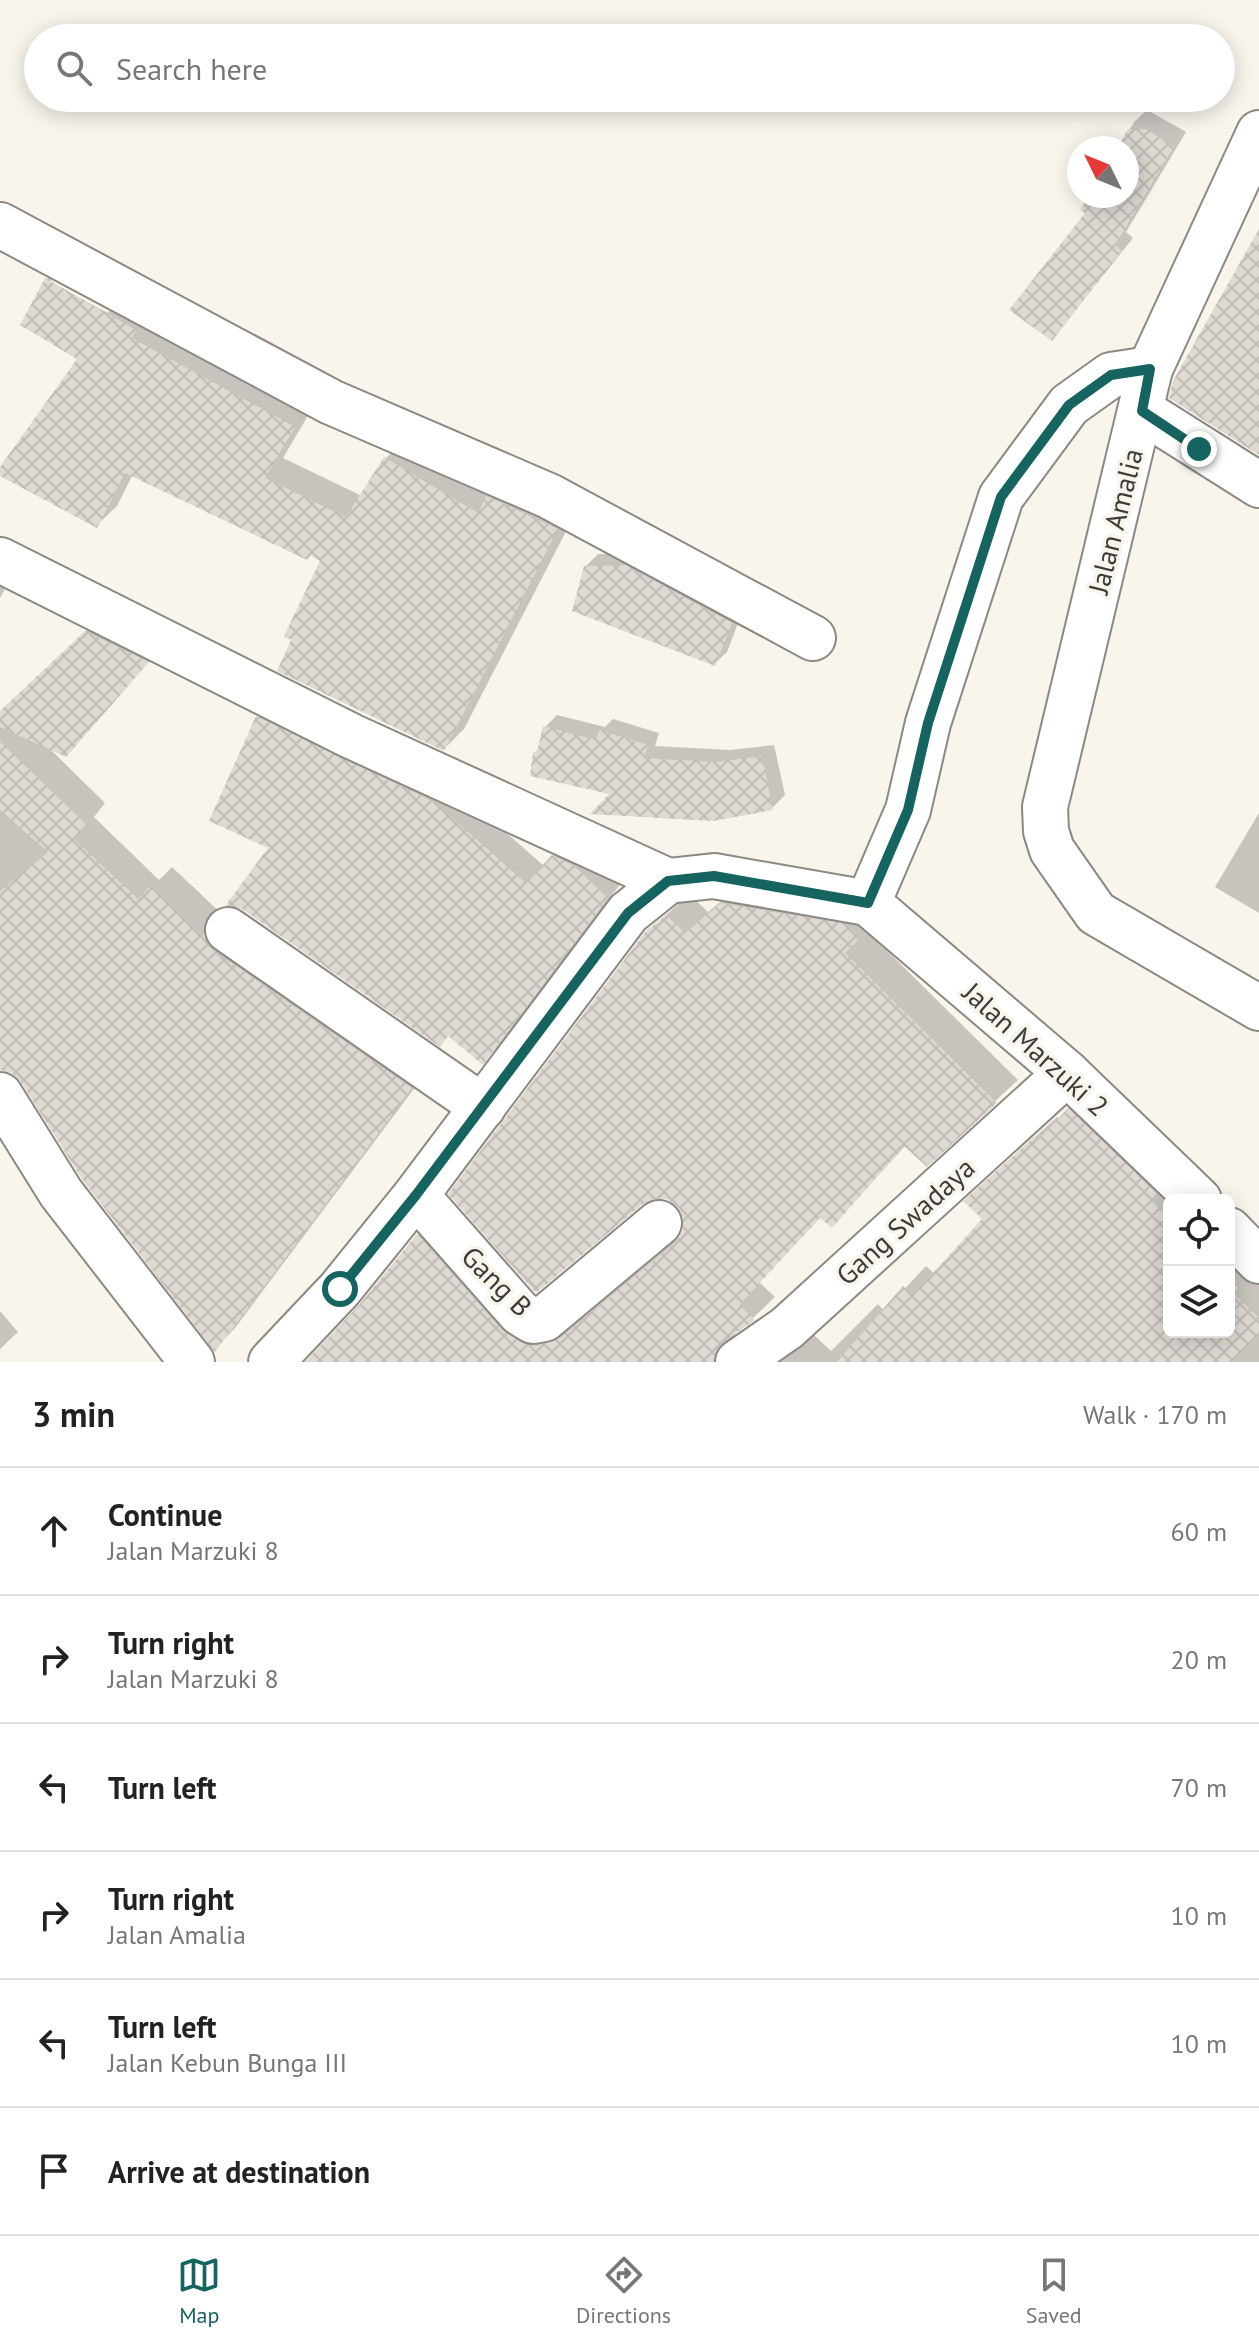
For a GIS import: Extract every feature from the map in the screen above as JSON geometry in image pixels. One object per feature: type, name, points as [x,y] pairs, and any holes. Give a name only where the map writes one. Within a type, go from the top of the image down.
[{"type":"street","name":"Jalan Amalia","points":[[1259,133],[1146,390],[1045,807],[1046,831],[1052,850],[1096,913],[1259,1008]]},
{"type":"street","points":[[0,225],[331,402],[549,496],[813,638]]},
{"type":"street","points":[[0,560],[351,736],[668,881],[714,876],[868,903],[908,810],[928,723],[1001,497],[1069,405],[1111,375],[1146,390],[1259,485]]},
{"type":"street","points":[[271,1362],[340,1289],[416,1195],[628,913],[668,881]]},
{"type":"street","name":"Jalan Marzuki 2","points":[[868,903],[1067,1073],[1193,1194]]},
{"type":"street","points":[[228,930],[483,1107]]},
{"type":"street","name":"Gang Swadaya","points":[[738,1362],[787,1328],[1067,1073]]},
{"type":"street","points":[[0,1095],[61,1193],[192,1362]]},
{"type":"street","name":"Gang B","points":[[416,1195],[520,1313],[533,1321],[544,1319],[659,1223]]},
{"type":"street","points":[[1235,1236],[1259,1261]]},
{"type":"building","points":[[1128,129],[1146,129],[1174,147],[1139,205],[1139,136],[1124,136]]},
{"type":"building","points":[[1137,208],[1115,245],[1122,251],[1052,341],[1009,310],[1085,213],[1080,210]]},
{"type":"building","points":[[1259,229],[1259,455],[1169,398],[1173,381]]},
{"type":"building","points":[[45,278],[136,330],[132,338],[295,427],[265,478],[346,517],[384,457],[478,513],[486,496],[558,529],[444,751],[277,671],[291,640],[284,636],[320,561],[311,556],[307,560],[125,473],[97,528],[0,476],[0,467],[77,359],[20,325]]},
{"type":"building","points":[[625,565],[732,623],[715,666],[572,611],[584,566]]},
{"type":"building","points":[[85,631],[149,662],[66,757],[0,727],[0,711]]},
{"type":"building","points":[[256,716],[434,802],[526,883],[552,855],[574,866],[608,898],[483,1065],[448,1036],[440,1047],[242,909],[225,906],[268,848],[209,821]]},
{"type":"building","points":[[543,726],[596,740],[599,730],[648,745],[644,758],[716,762],[762,756],[773,810],[713,821],[590,814],[609,794],[530,776],[533,752],[537,752]]},
{"type":"building","points":[[0,742],[86,824],[74,839],[138,899],[150,886],[202,936],[204,933],[214,951],[412,1088],[215,1352],[82,1179],[21,1082],[12,1073],[0,1070],[0,891],[48,852],[0,810]]},
{"type":"building","points":[[721,903],[846,924],[860,938],[845,953],[997,1103],[927,1167],[904,1146],[832,1228],[820,1218],[739,1305],[755,1320],[723,1342],[713,1362],[305,1362],[359,1305],[417,1234],[502,1330],[520,1342],[536,1346],[560,1338],[676,1242],[683,1231],[679,1208],[667,1199],[654,1199],[643,1204],[536,1293],[448,1194],[646,931],[666,915],[685,933]]},
{"type":"building","points":[[1068,1108],[1158,1195],[1152,1201],[1163,1212],[1163,1338],[1235,1338],[1235,1295],[1259,1318],[1259,1333],[1231,1362],[837,1362],[903,1286],[913,1295],[982,1219],[963,1201],[1034,1137],[1038,1140]]},
{"type":"route","points":[[340,1289],[416,1195],[628,913],[668,881],[714,876],[868,903],[908,810],[928,723],[1001,497],[1069,405],[1111,375],[1150,369],[1142,411],[1199,449]]}]
